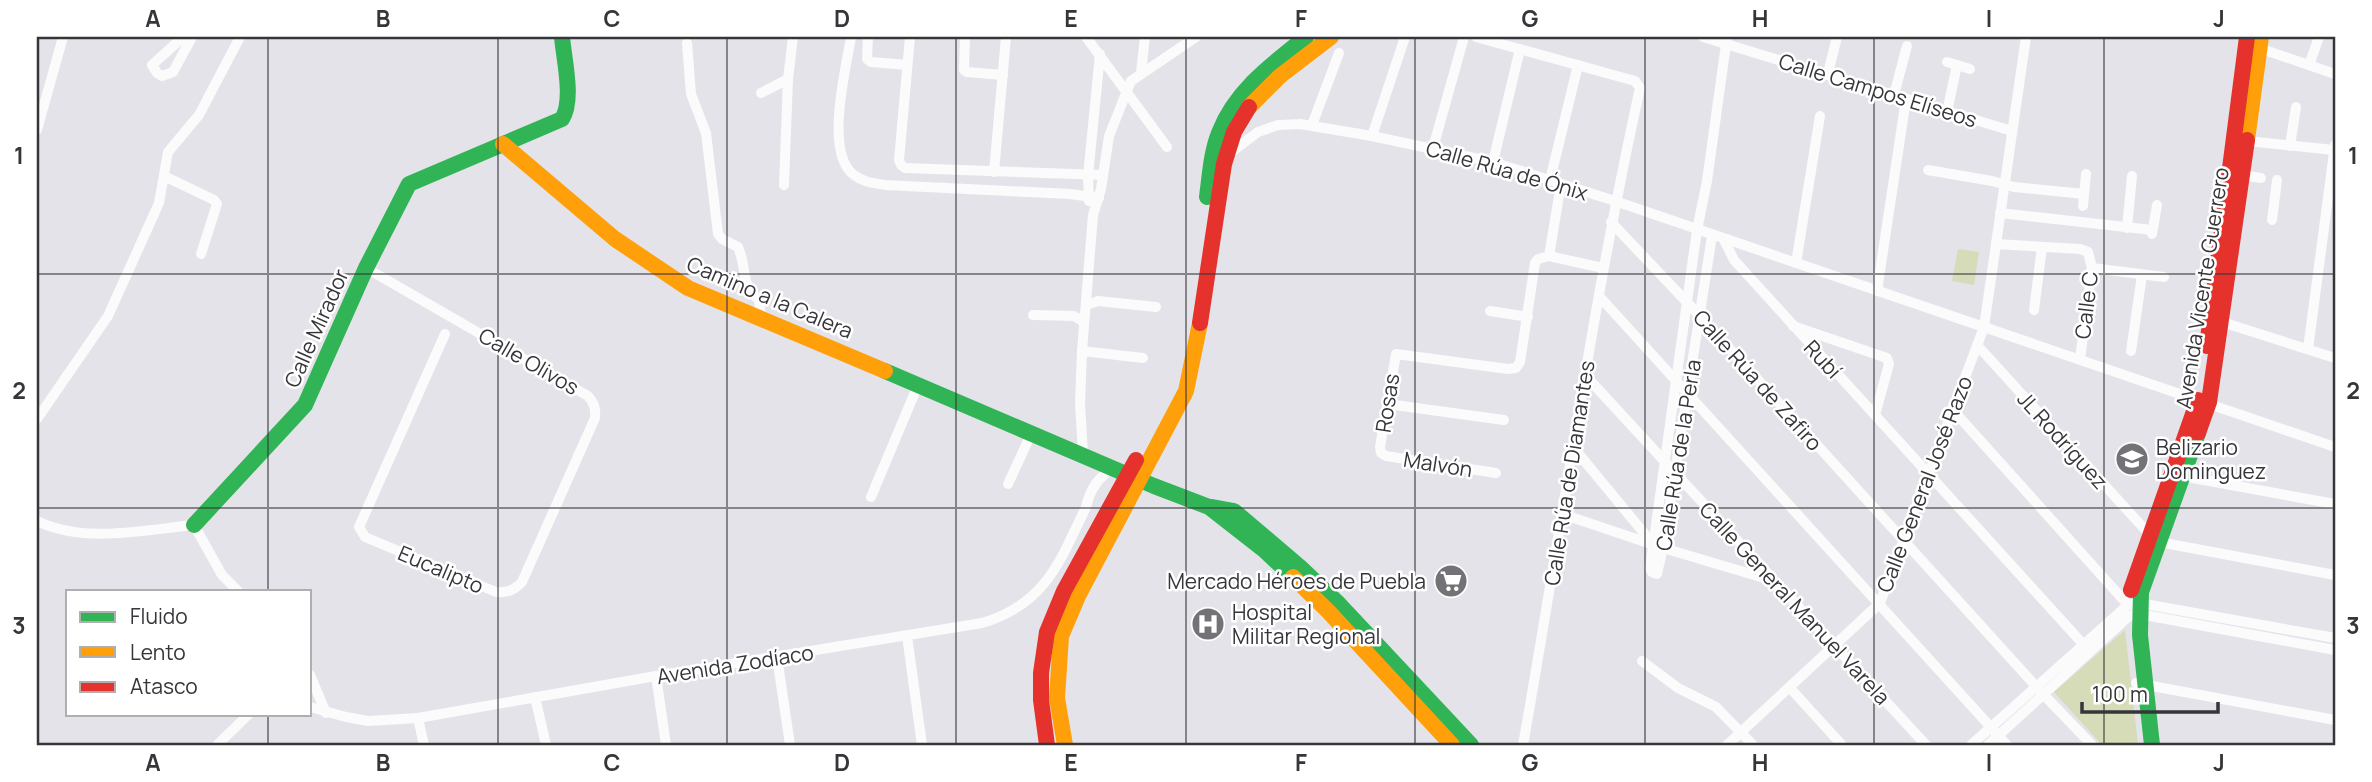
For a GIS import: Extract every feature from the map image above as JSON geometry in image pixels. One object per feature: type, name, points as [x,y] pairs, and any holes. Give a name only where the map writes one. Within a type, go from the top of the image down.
[{"type":"main road","points":[[503,144],[562,119],[568,111],[562,37]]},
{"type":"main road","points":[[1181,390],[1213,153],[1219,134],[1226,117],[1247,86],[1306,37]]},
{"type":"main road","points":[[1047,745],[1041,700],[1041,673],[1047,632],[1064,591],[1107,527],[1193,363],[1226,157],[1241,119],[1252,102],[1271,83],[1331,37]]},
{"type":"main road","name":"Avenida Vicente Guerrero","points":[[2203,400],[2256,41]]},
{"type":"main road","name":"Avenida Vicente Guerrero","points":[[2142,745],[2141,683],[2134,609],[2154,538],[2203,400],[2222,322],[2247,141],[2245,109]]},
{"type":"main road","name":"Calle Mirador","points":[[194,524],[305,405],[366,268],[408,184],[503,144]]},
{"type":"main road","name":"Camino a la Calera","points":[[503,144],[534,172],[655,268],[700,294],[1083,454],[1107,470],[1209,507],[1296,571]]},
{"type":"main road","points":[[1065,745],[1057,698],[1061,636],[1107,527]]},
{"type":"main road","points":[[1296,571],[1328,611],[1451,745]]},
{"type":"main road","points":[[1296,571],[1337,602],[1471,745]]},
{"type":"main road","name":"Avenida Vicente Guerrero","points":[[2141,683],[2152,745]]},
{"type":"street","points":[[37,130],[63,37]]},
{"type":"street","points":[[183,37],[152,65],[157,73],[162,76],[173,72],[192,37]]},
{"type":"street","points":[[37,419],[108,316],[153,218],[162,191],[168,152],[199,115],[240,37]]},
{"type":"street","points":[[784,186],[788,79],[793,37]]},
{"type":"street","points":[[850,37],[838,121],[838,142],[842,159],[851,173],[867,182],[884,185],[1093,197]]},
{"type":"street","points":[[868,37],[866,55],[871,62],[907,65]]},
{"type":"street","points":[[910,37],[899,160],[905,168],[1102,175]]},
{"type":"street","points":[[965,37],[964,70],[1003,75]]},
{"type":"street","points":[[994,172],[1006,37]]},
{"type":"street","points":[[1086,37],[1167,147]]},
{"type":"street","points":[[1141,72],[1145,37]]},
{"type":"street","points":[[1093,197],[1102,175],[1109,136],[1125,90],[1141,72],[1196,37]]},
{"type":"street","points":[[1372,136],[1405,37]]},
{"type":"street","points":[[1433,148],[1464,37]]},
{"type":"street","points":[[1476,37],[1578,65],[1543,258]]},
{"type":"street","name":"Calle Campos Elíseos","points":[[1703,37],[1727,40],[2012,131]]},
{"type":"street","points":[[1828,74],[1837,37]]},
{"type":"street","name":"Calle General José Razo","points":[[1727,745],[1880,603],[1984,327],[2026,37]]},
{"type":"street","points":[[2309,65],[2319,37]]},
{"type":"street","name":"Calle Rúa de la Perla","points":[[1658,546],[1665,461],[1727,40]]},
{"type":"street","points":[[2256,41],[2335,74]]},
{"type":"street","points":[[687,43],[691,93],[706,133],[718,234],[738,247],[747,287],[759,300],[761,318]]},
{"type":"street","points":[[1894,95],[1907,46]]},
{"type":"street","points":[[1493,162],[1520,49]]},
{"type":"street","points":[[1312,125],[1339,52]]},
{"type":"street","points":[[1083,454],[1080,403],[1082,351],[1093,215],[1093,197],[1088,176],[1100,54]]},
{"type":"street","points":[[1947,112],[1952,63],[1970,69]]},
{"type":"street","name":"Calle Rúa de Diamantes","points":[[1523,745],[1611,222],[1640,88],[1639,83],[1578,65]]},
{"type":"street","points":[[761,93],[788,79]]},
{"type":"street","points":[[1877,291],[1906,99]]},
{"type":"street","points":[[2290,146],[2296,107]]},
{"type":"street","points":[[1796,263],[1820,116]]},
{"type":"street","name":"Calle Rúa de Ónix","points":[[1226,157],[1249,138],[1269,128],[1289,124],[1312,125],[1372,136],[1493,162],[2203,400],[2335,447]]},
{"type":"street","points":[[2247,141],[2334,150]]},
{"type":"street","points":[[2308,349],[2335,145]]},
{"type":"street","points":[[1928,170],[2084,200],[2086,174]]},
{"type":"street","points":[[2242,175],[2261,178]]},
{"type":"street","points":[[164,176],[215,200],[217,204],[201,254]]},
{"type":"street","points":[[2127,228],[2132,176]]},
{"type":"street","points":[[2272,220],[2277,180]]},
{"type":"street","points":[[2000,213],[2152,232],[2157,205]]},
{"type":"street","name":"Calle Rúa de Zafiro","points":[[1611,222],[1688,302],[2092,745]]},
{"type":"street","name":"Calle Rúa de la Perla","points":[[1658,546],[1675,472],[1712,236]]},
{"type":"street","name":"Rubí","points":[[1724,240],[1734,260],[1791,325],[2083,644]]},
{"type":"street","points":[[1996,244],[2042,247],[2034,310]]},
{"type":"street","name":"Calle C","points":[[2042,247],[2080,249],[2088,252],[2092,268],[2080,359]]},
{"type":"street","points":[[1490,311],[1528,317],[1535,263],[1543,258],[1603,268]]},
{"type":"street","name":"Calle Olivos","points":[[366,268],[565,383],[593,402],[596,409],[595,418],[522,582]]},
{"type":"street","points":[[2092,268],[2164,277]]},
{"type":"street","points":[[2132,351],[2142,275]]},
{"type":"street","points":[[1598,296],[2007,745]]},
{"type":"street","points":[[1086,305],[1098,301],[1156,307]]},
{"type":"street","points":[[1033,315],[1074,316],[1084,322]]},
{"type":"street","name":"Rosas","points":[[1381,453],[1396,354],[1516,368],[1520,362],[1528,317]]},
{"type":"street","points":[[2222,322],[2335,358]]},
{"type":"street","points":[[1791,325],[1887,358],[1889,364],[1875,415]]},
{"type":"street","name":"Calle Olivos","points":[[360,532],[360,521],[445,334]]},
{"type":"street","name":"JL Rodríguez","points":[[1977,345],[2154,538]]},
{"type":"street","points":[[1082,351],[1143,358]]},
{"type":"street","name":"Calle General Manuel Varela","points":[[1585,375],[1926,745]]},
{"type":"street","points":[[870,498],[918,385]]},
{"type":"street","points":[[1387,404],[1504,420]]},
{"type":"street","points":[[1952,409],[2134,609],[2335,650]]},
{"type":"street","points":[[1008,484],[1032,432]]},
{"type":"street","points":[[1573,447],[1658,546]]},
{"type":"street","name":"Malvón","points":[[1381,453],[1496,473]]},
{"type":"street","name":"Avenida Zodíaco","points":[[312,708],[368,721],[418,718],[656,676],[982,624],[1017,609],[1034,597],[1048,582],[1094,486],[1107,470]]},
{"type":"street","points":[[2177,475],[2335,504]]},
{"type":"street","points":[[1562,514],[1774,581]]},
{"type":"street","points":[[37,521],[63,531],[88,534],[194,524],[222,575],[237,590]]},
{"type":"street","name":"Eucalipto","points":[[360,532],[365,537],[496,592],[505,593],[522,582]]},
{"type":"street","points":[[2154,538],[2335,575]]},
{"type":"street","points":[[1971,745],[1994,732],[2134,609]]},
{"type":"street","points":[[2040,690],[2083,644],[2134,609],[2335,638]]},
{"type":"street","points":[[908,636],[922,745]]},
{"type":"street","points":[[777,657],[790,745]]},
{"type":"street","points":[[1642,661],[1678,688],[1716,707],[1753,745]]},
{"type":"street","points":[[656,676],[666,745]]},
{"type":"street","points":[[312,679],[326,713]]},
{"type":"street","points":[[2141,683],[2335,720]]},
{"type":"street","points":[[1790,688],[1842,745]]},
{"type":"street","points":[[535,697],[546,745]]},
{"type":"street","points":[[217,745],[247,716]]},
{"type":"street","points":[[418,718],[424,745]]},
{"type":"street","points":[[1988,745],[1994,732]]},
{"type":"green space","points":[[1958,249],[1979,252],[1974,285],[1952,281]]},
{"type":"green space","points":[[2125,630],[2138,745],[2102,745],[2054,692]]},
{"type":"traffic: fast","points":[[194,525],[305,405],[366,268],[409,184],[562,119],[566,111],[568,91],[562,37]]},
{"type":"traffic: fast","points":[[1207,197],[1214,148],[1226,118],[1256,79],[1306,37]]},
{"type":"traffic: fast","points":[[885,371],[1209,507],[1264,550],[1293,577]]},
{"type":"traffic: fast","points":[[2152,745],[2140,635],[2141,592],[2198,433]]},
{"type":"traffic: fast","points":[[1212,507],[1234,511],[1300,567],[1337,602],[1471,745]]},
{"type":"traffic: slow","points":[[1249,107],[1280,76],[1331,37]]},
{"type":"traffic: slow","points":[[2247,140],[2261,37]]},
{"type":"traffic: slow","points":[[503,144],[615,239],[688,288],[885,371]]},
{"type":"traffic: slow","points":[[1065,745],[1057,698],[1061,636],[1078,596],[1186,391],[1200,323]]},
{"type":"traffic: slow","points":[[1293,577],[1452,745]]},
{"type":"traffic: jam","points":[[2207,346],[2247,37]]},
{"type":"traffic: jam","points":[[1200,323],[1224,164],[1234,132],[1249,107]]},
{"type":"traffic: jam","points":[[2198,433],[2209,402],[2247,140]]},
{"type":"traffic: jam","points":[[2131,590],[2198,400]]},
{"type":"traffic: jam","points":[[1047,745],[1041,700],[1041,673],[1047,632],[1064,591],[1136,460]]},
{"type":"place","name":"Belizario Dominguez","points":[[2132,459]]},
{"type":"place","name":"Mercado Héroes de Puebla","points":[[1451,581]]},
{"type":"place","name":"Hospital Militar Regional","points":[[1208,624]]}]
